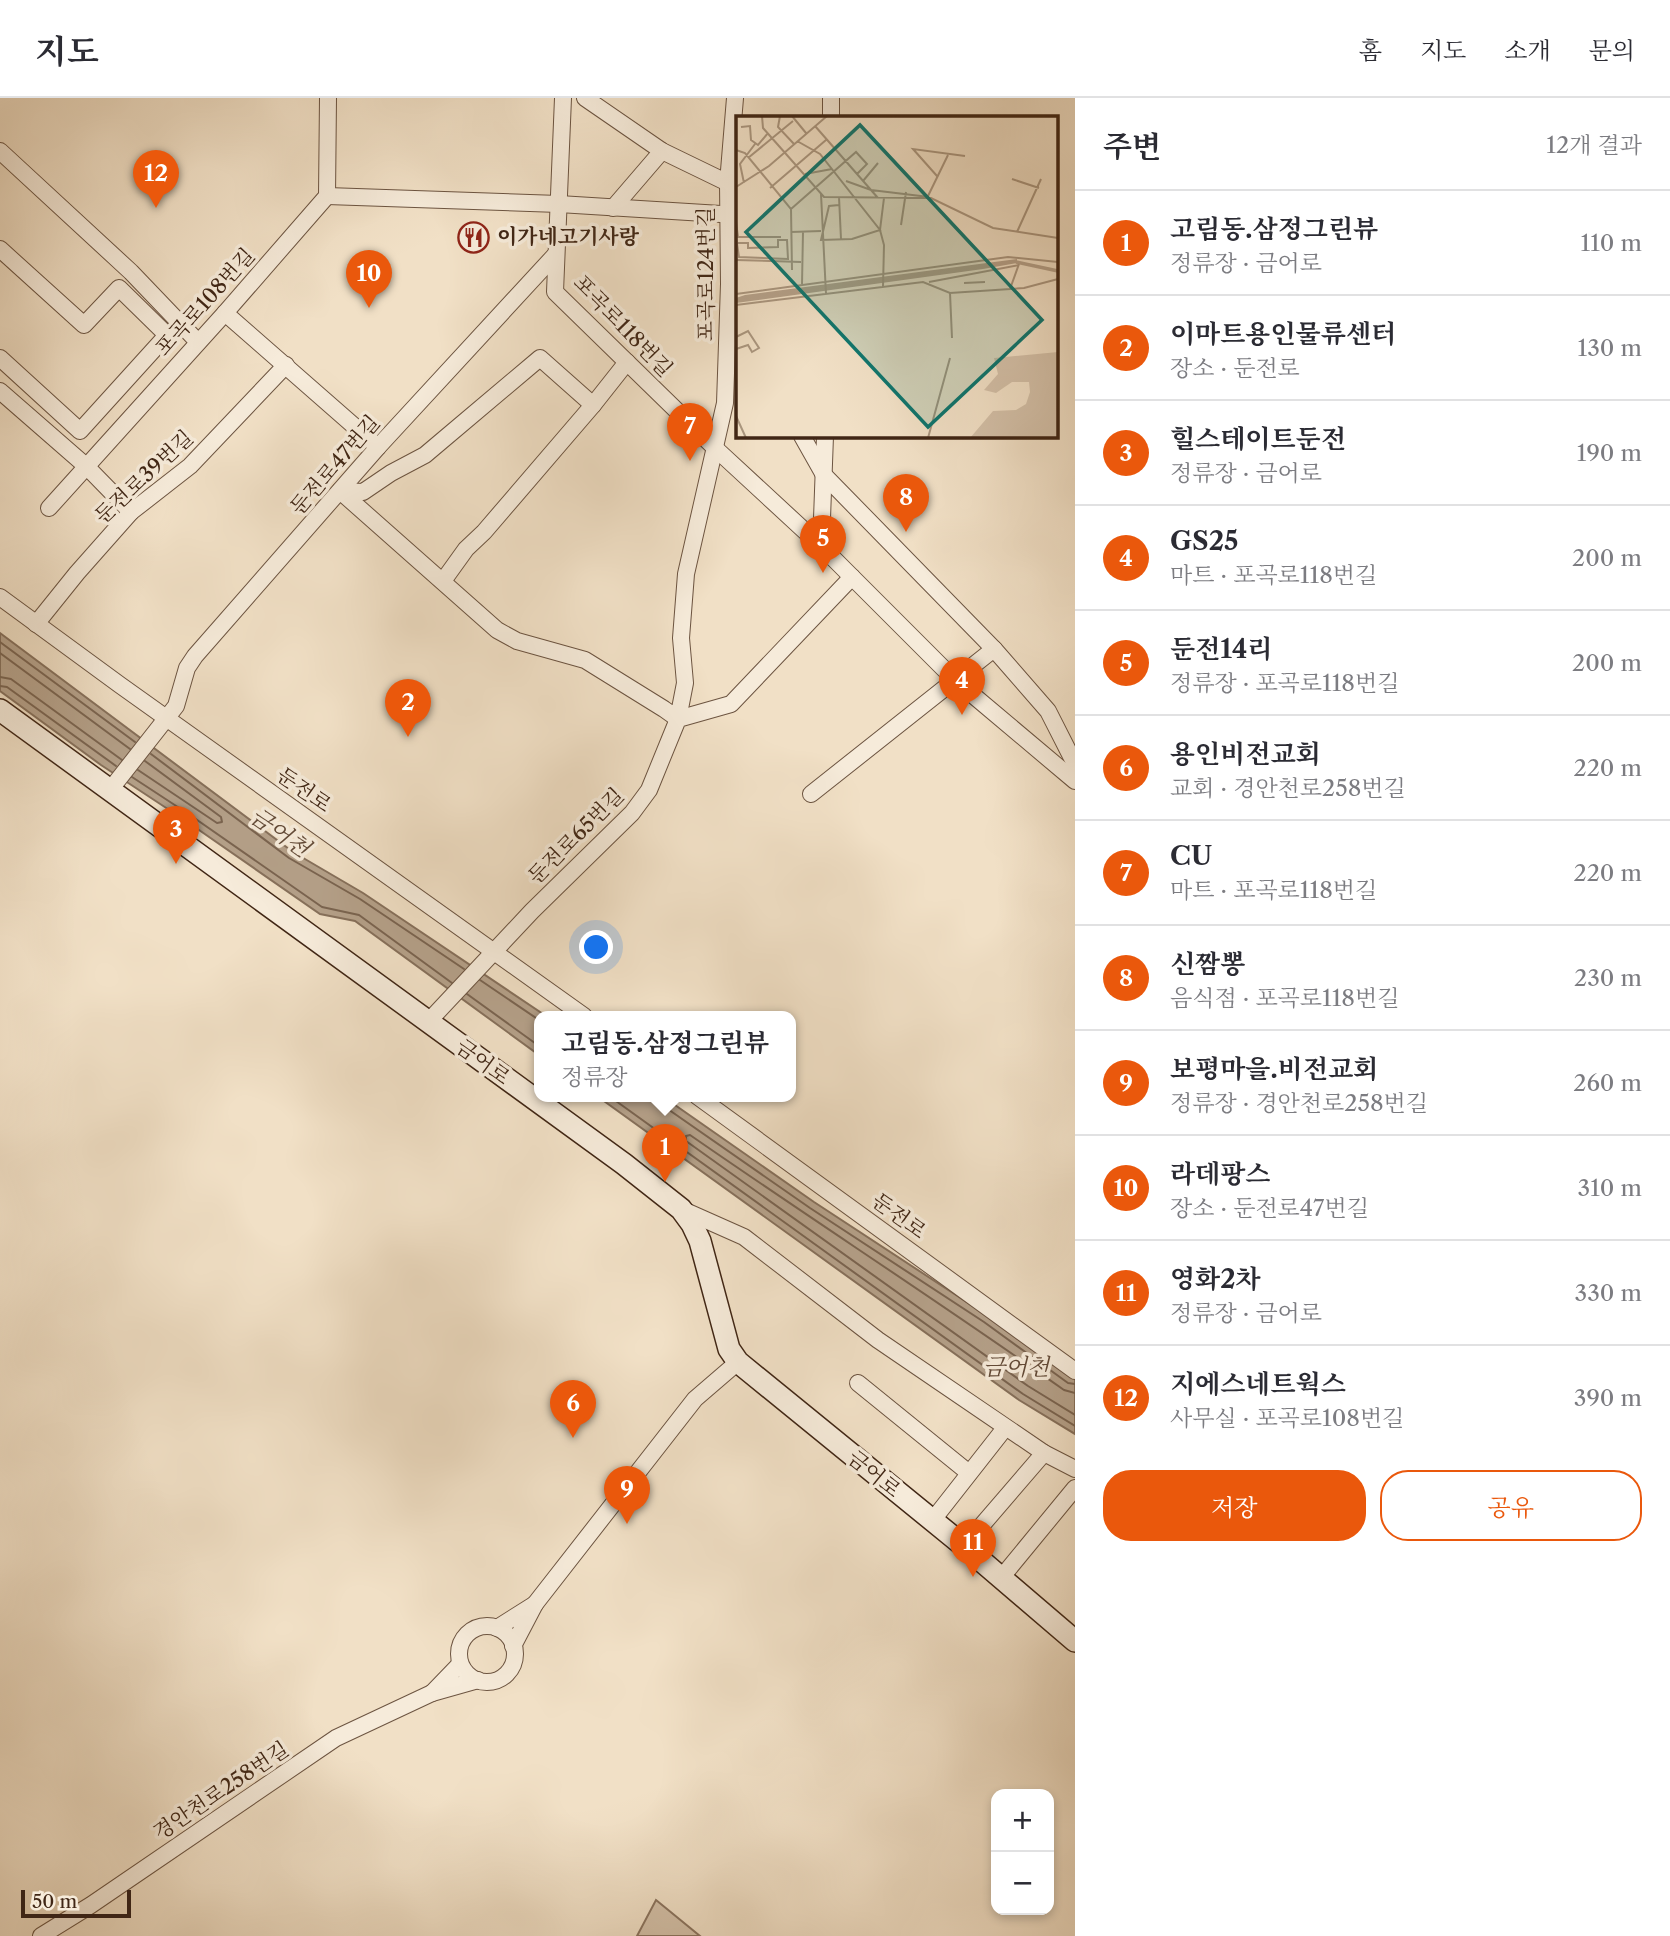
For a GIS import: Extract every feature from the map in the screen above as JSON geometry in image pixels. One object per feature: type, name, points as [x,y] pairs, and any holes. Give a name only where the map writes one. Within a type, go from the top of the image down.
[{"type":"street","points":[[328,98],[327,195],[559,204],[733,215]]},
{"type":"street","name":"포곡로118번길","points":[[563,98],[555,292],[716,449],[821,546],[956,680],[1075,782]]},
{"type":"street","points":[[585,98],[662,151],[728,183]]},
{"type":"street","name":"포곡로124번길","points":[[678,719],[685,683],[681,638],[686,574],[725,403],[733,215],[728,183],[735,98]]},
{"type":"street","points":[[831,98],[831,116]]},
{"type":"street","points":[[0,151],[131,272],[198,342]]},
{"type":"street","points":[[613,208],[662,151]]},
{"type":"street","name":"포곡로108번길","points":[[49,508],[327,195]]},
{"type":"street","points":[[0,248],[84,326],[119,288],[167,335],[80,431],[0,358]]},
{"type":"street","name":"둔전로47번길","points":[[110,790],[176,706],[187,667],[195,656],[378,447],[556,254]]},
{"type":"street","points":[[729,284],[736,307]]},
{"type":"street","points":[[225,313],[378,447]]},
{"type":"street","points":[[340,491],[363,492],[425,455],[540,358],[593,404]]},
{"type":"street","points":[[443,582],[466,549],[484,532],[627,362]]},
{"type":"street","name":"둔전로39번길","points":[[36,624],[131,512],[190,466],[286,365]]},
{"type":"street","points":[[0,391],[86,466],[131,512]]},
{"type":"street","points":[[803,438],[824,475],[994,649],[1048,711],[1075,764]]},
{"type":"street","points":[[821,546],[825,438]]},
{"type":"street","points":[[340,491],[497,630],[517,641],[584,660],[678,719],[732,704],[852,577]]},
{"type":"street","name":"둔전로","points":[[0,597],[490,956],[576,1011]]},
{"type":"street","points":[[811,794],[994,649]]},
{"type":"street","name":"금어로","points":[[0,710],[432,1017],[534,1095]]},
{"type":"street","name":"둔전로65번길","points":[[432,1017],[532,911],[632,813],[649,790],[678,719]]},
{"type":"street","name":"금어로","points":[[543,1102],[681,1209],[700,1241],[729,1349],[738,1362],[1001,1578],[1070,1631]]},
{"type":"street","name":"둔전로","points":[[705,1102],[1075,1371]]},
{"type":"street","points":[[681,1209],[744,1237],[878,1340],[1005,1428],[1075,1469]]},
{"type":"street","points":[[513,1646],[536,1604],[695,1399],[738,1362]]},
{"type":"street","points":[[858,1383],[969,1474]]},
{"type":"street","points":[[932,1521],[1005,1428]]},
{"type":"street","points":[[964,1546],[1044,1453]]},
{"type":"street","points":[[1001,1578],[1075,1488]]},
{"type":"street","points":[[497,1628],[536,1604]]},
{"type":"street","points":[[479,1627],[497,1628],[505,1633],[513,1646],[515,1657],[512,1666],[500,1679],[491,1682],[472,1678],[460,1664],[460,1645],[464,1636],[479,1627]]},
{"type":"street","points":[[432,1693],[460,1664]]},
{"type":"street","points":[[432,1693],[478,1680]]},
{"type":"street","name":"경안천로258번길","points":[[41,1936],[91,1905],[336,1738],[432,1693]]},
{"type":"shaded area","points":[[656,1900],[700,1936],[637,1936]]},
{"type":"water","name":"금어천","points":[[0,633],[293,852],[363,893],[539,1011],[534,1011],[534,1051],[355,921],[320,914],[101,765],[0,691]]},
{"type":"water","name":"금어천","points":[[605,1102],[671,1102],[814,1202],[988,1316],[1075,1379],[1075,1434],[1019,1400]]},
{"type":"place","name":"지에스네트웍스","points":[[156,208]]},
{"type":"place","name":"이가네고기사랑","points":[[474,237]]},
{"type":"place","name":"라데팡스","points":[[369,308]]},
{"type":"place","name":"CU","points":[[690,461]]},
{"type":"place","name":"신짬뽕","points":[[906,532]]},
{"type":"place","name":"둔전14리","points":[[823,573]]},
{"type":"place","name":"GS25","points":[[962,715]]},
{"type":"place","name":"이마트용인물류센터","points":[[408,737]]},
{"type":"place","name":"힐스테이트둔전","points":[[176,864]]},
{"type":"place","name":"고림동.삼정그린뷰","points":[[665,1182]]},
{"type":"place","name":"용인비전교회","points":[[573,1438]]},
{"type":"place","name":"보평마을.비전교회","points":[[627,1524]]},
{"type":"place","name":"영화2차","points":[[973,1577]]}]
